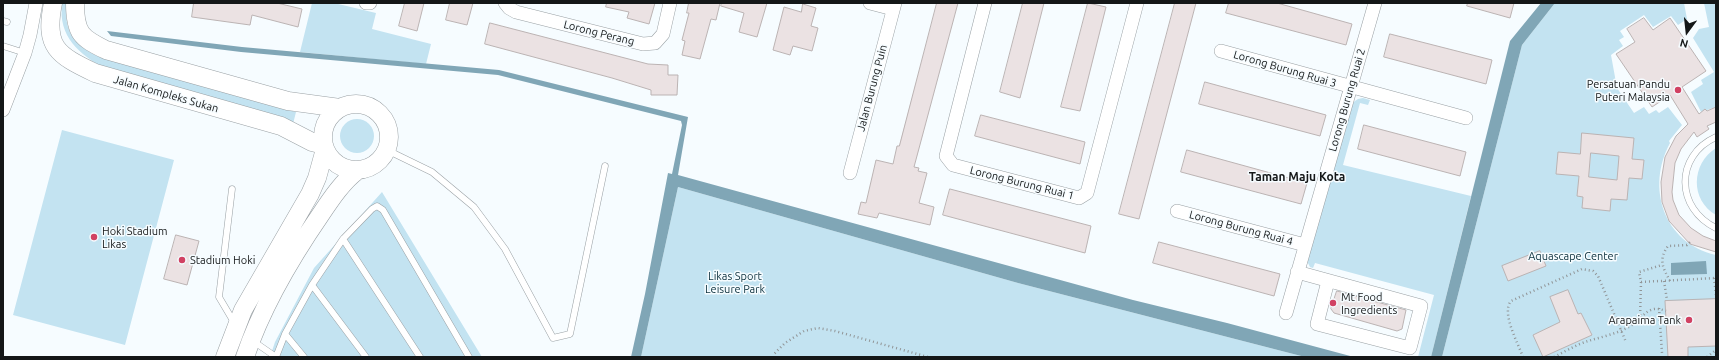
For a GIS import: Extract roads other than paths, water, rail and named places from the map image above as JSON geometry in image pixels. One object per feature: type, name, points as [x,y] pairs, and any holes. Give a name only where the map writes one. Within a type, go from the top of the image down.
[{"type":"main road","name":"Jalan Kompleks Sukan","points":[[54,3],[49,23],[55,46],[68,60],[95,73],[281,126],[324,147]]},
{"type":"main road","points":[[75,3],[78,31],[89,42],[106,50],[288,101],[340,108],[351,105],[362,105],[372,109],[381,116],[387,126],[387,148],[383,156],[376,163],[367,168],[358,170],[342,167],[332,160],[324,147]]},
{"type":"main road","points":[[244,357],[243,310],[318,178],[324,147],[323,135],[326,124],[332,115],[340,108]]},
{"type":"main road","points":[[225,357],[243,333],[258,320],[304,239],[330,201],[358,170]]},
{"type":"street","points":[[3,110],[25,53],[36,3]]},
{"type":"street","name":"Lorong Perang","points":[[505,3],[509,8],[516,12],[643,44],[655,43],[663,34],[670,3]]},
{"type":"street","points":[[870,3],[894,6]]},
{"type":"street","name":"Lorong Burung Ruai 1","points":[[985,3],[946,156],[953,165],[1079,198],[1087,194],[1137,3]]},
{"type":"street","name":"Lorong Burung Ruai 2","points":[[1286,313],[1375,3]]},
{"type":"street","name":"Jalan Burung Puin","points":[[850,173],[894,6]]},
{"type":"street","name":"Lorong Burung Ruai 3","points":[[1221,51],[1466,118]]},
{"type":"street","name":"Lorong Burung Ruai 4","points":[[1176,211],[1305,245]]},
{"type":"street","points":[[1298,272],[1422,306],[1410,348],[1317,324],[1328,281]]},
{"type":"lane","points":[[3,46],[25,53]]},
{"type":"lane","points":[[1716,137],[1707,141],[1695,152],[1688,166],[1685,182],[1687,198],[1694,212],[1706,223],[1716,228]]},
{"type":"lane","points":[[387,148],[395,154],[432,172],[474,207],[505,249],[552,338],[570,334],[605,166]]},
{"type":"lane","points":[[232,189],[219,297],[243,333],[276,357],[285,334],[312,285],[343,239],[372,209],[377,206],[383,210],[470,357]]},
{"type":"lane","points":[[343,239],[420,357]]},
{"type":"lane","points":[[312,285],[366,357]]},
{"type":"lane","points":[[285,334],[304,357]]},
{"type":"place","name":"Persatuan Pandu Puteri Malaysia","points":[[1678,90]]},
{"type":"place","name":"Hoki Stadium Likas","points":[[94,237]]},
{"type":"place","name":"Stadium Hoki","points":[[182,260]]},
{"type":"place","name":"Mt Food Ingredients","points":[[1333,303]]},
{"type":"place","name":"Arapaima Tank","points":[[1689,320]]},
{"type":"district","name":"Taman Maju Kota","points":[[1297,177]]},
{"type":"park label","name":"Aquascape Center","points":[[1573,256]]},
{"type":"park label","name":"Likas Sport Leisure Park","points":[[735,282]]}]
